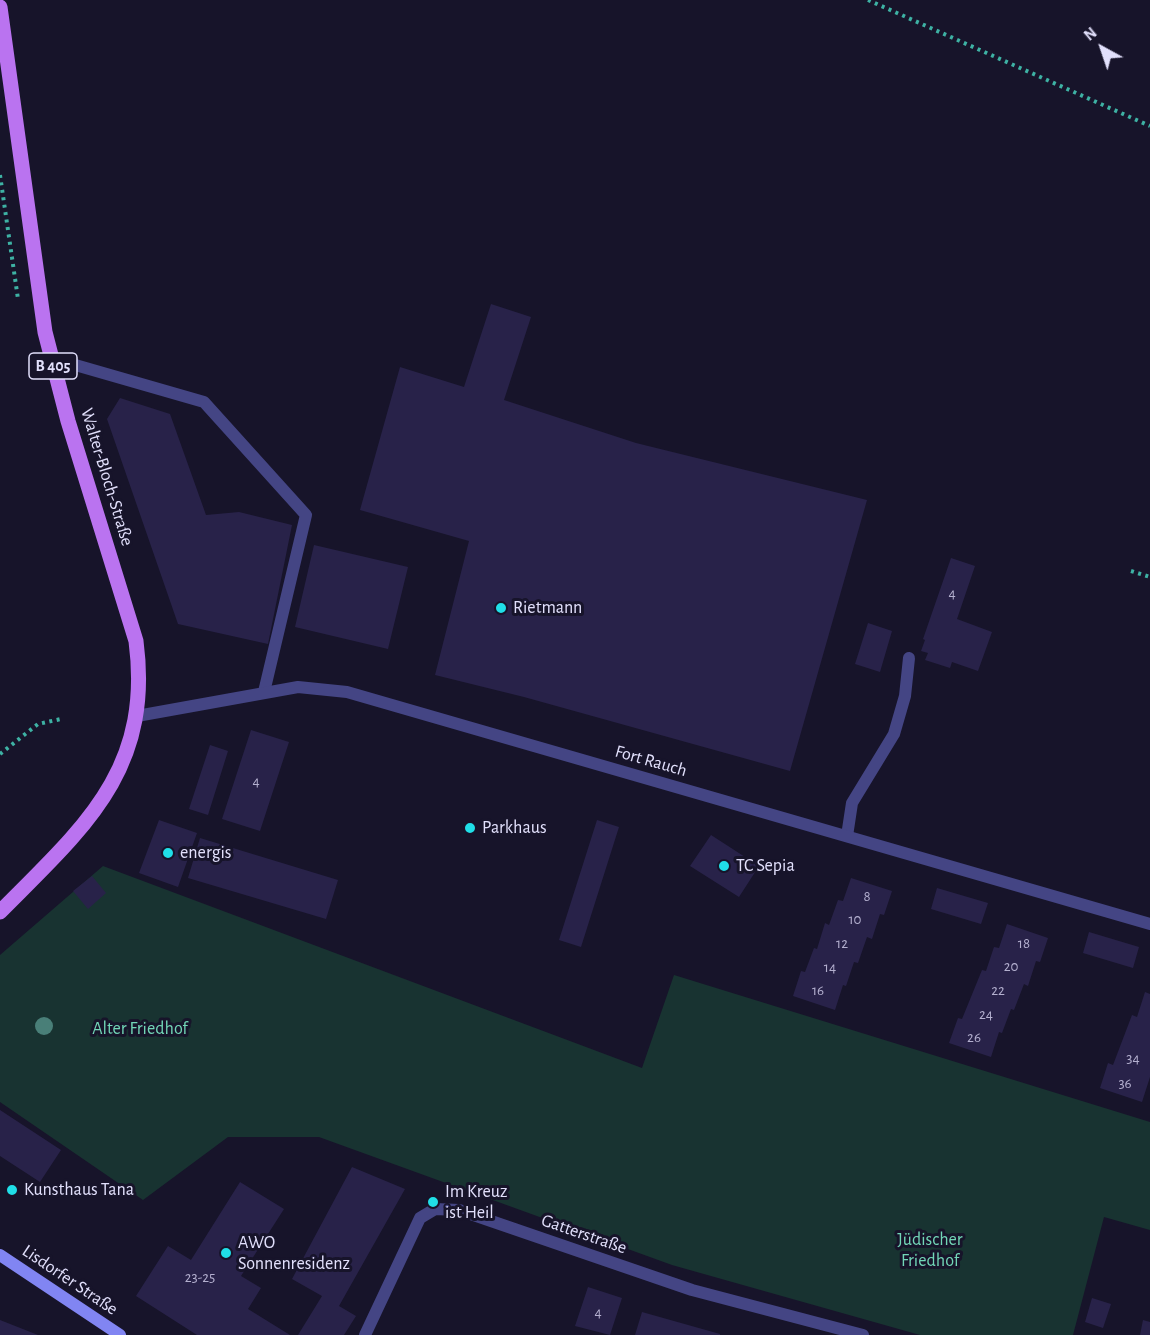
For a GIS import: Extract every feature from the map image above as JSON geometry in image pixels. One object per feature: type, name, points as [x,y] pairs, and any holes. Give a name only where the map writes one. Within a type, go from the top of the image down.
[{"type":"main road","name":"Walter-Bloch-Straße","points":[[0,7],[51,358],[136,641],[141,674],[137,716],[115,782],[64,848],[0,912]]},
{"type":"main road","name":"Lisdorfer Straße","points":[[0,1255],[101,1329],[120,1335]]},
{"type":"street","points":[[51,358],[204,402],[306,515],[264,692]]},
{"type":"street","points":[[847,836],[852,803],[894,734],[905,696],[909,658]]},
{"type":"street","name":"Fort Rauch","points":[[137,716],[298,687],[347,692],[1150,924]]},
{"type":"street","name":"Gatterstraße","points":[[365,1335],[420,1218],[435,1209],[459,1210],[692,1290],[863,1335]]},
{"type":"path","points":[[868,0],[1150,126]]},
{"type":"path","points":[[1131,571],[1150,577]]},
{"type":"path","points":[[0,754],[38,724],[61,719]]},
{"type":"green space","name":"Alter Friedhof","points":[[103,866],[642,1068],[674,975],[1150,1122],[1150,1230],[1104,1217],[1073,1335],[920,1335],[672,1265],[319,1137],[228,1137],[143,1200],[0,1102],[0,955]]},
{"type":"building","points":[[491,304],[531,317],[504,400],[636,443],[867,500],[790,771],[524,697],[435,675],[469,541],[360,510],[400,367],[464,387]]},
{"type":"building","points":[[120,398],[170,414],[206,515],[239,512],[292,525],[268,644],[178,624],[107,419]]},
{"type":"building","points":[[314,545],[408,567],[388,649],[295,627]]},
{"type":"building","points":[[951,558],[975,566],[957,619],[992,632],[978,671],[952,662],[950,668],[925,660],[928,653],[921,651]]},
{"type":"building","points":[[868,623],[892,631],[880,672],[855,664]]},
{"type":"building","points":[[251,730],[289,742],[260,831],[222,819]]},
{"type":"building","points":[[210,745],[228,751],[208,815],[189,809]]},
{"type":"building","name":"energis","points":[[159,820],[197,833],[178,887],[139,873]]},
{"type":"building","points":[[597,820],[619,827],[581,947],[559,940]]},
{"type":"building","name":"TC Sepia","points":[[711,835],[759,866],[739,897],[690,866]]},
{"type":"building","points":[[200,838],[338,880],[326,919],[188,878]]},
{"type":"building","points":[[92,876],[106,893],[88,909],[73,891]]},
{"type":"building","points":[[851,878],[892,891],[884,915],[880,914],[872,939],[867,937],[858,963],[854,962],[835,1010],[793,996],[801,971],[805,972],[814,948],[817,949],[825,923],[829,925],[838,900],[843,901]]},
{"type":"building","points":[[937,888],[988,903],[981,924],[931,909]]},
{"type":"building","points":[[1007,924],[1048,938],[1040,962],[1036,961],[1028,986],[1024,984],[1014,1010],[1011,1009],[1002,1033],[999,1032],[991,1057],[949,1043],[958,1018],[962,1019],[982,970],[986,971],[994,947],[999,948]]},
{"type":"building","points":[[1089,932],[1139,947],[1133,968],[1083,953]]},
{"type":"building","points":[[1145,992],[1150,994],[1150,1077],[1142,1102],[1100,1088],[1108,1063],[1113,1065],[1132,1015],[1137,1017]]},
{"type":"building","points":[[0,1110],[61,1150],[40,1182],[0,1156]]},
{"type":"building","points":[[352,1167],[405,1189],[339,1306],[356,1316],[344,1335],[298,1335],[322,1296],[292,1279]]},
{"type":"building","name":"AWO Sonnenresidenz","points":[[240,1182],[284,1209],[241,1276],[261,1288],[248,1309],[290,1335],[197,1335],[136,1296],[168,1246],[191,1260]]},
{"type":"building","points":[[588,1287],[622,1298],[610,1335],[575,1326]]},
{"type":"building","points":[[1092,1298],[1111,1304],[1103,1328],[1085,1322]]},
{"type":"building","points":[[642,1312],[720,1334],[720,1335],[635,1335]]},
{"type":"building","points":[[0,1320],[38,1335],[0,1335]]},
{"type":"building","points":[[1143,1320],[1150,1322],[1150,1335],[1140,1335]]},
{"type":"place","name":"Rietmann","points":[[501,608]]},
{"type":"place","name":"Parkhaus","points":[[470,828]]},
{"type":"place","name":"energis","points":[[168,853]]},
{"type":"place","name":"TC Sepia","points":[[724,866]]},
{"type":"place","name":"Kunsthaus Tana","points":[[12,1190]]},
{"type":"place","name":"Im Kreuz ist Heil","points":[[433,1202]]},
{"type":"place","name":"AWO Sonnenresidenz","points":[[226,1253]]},
{"type":"park label","name":"Jüdischer Friedhof","points":[[930,1250]]}]
